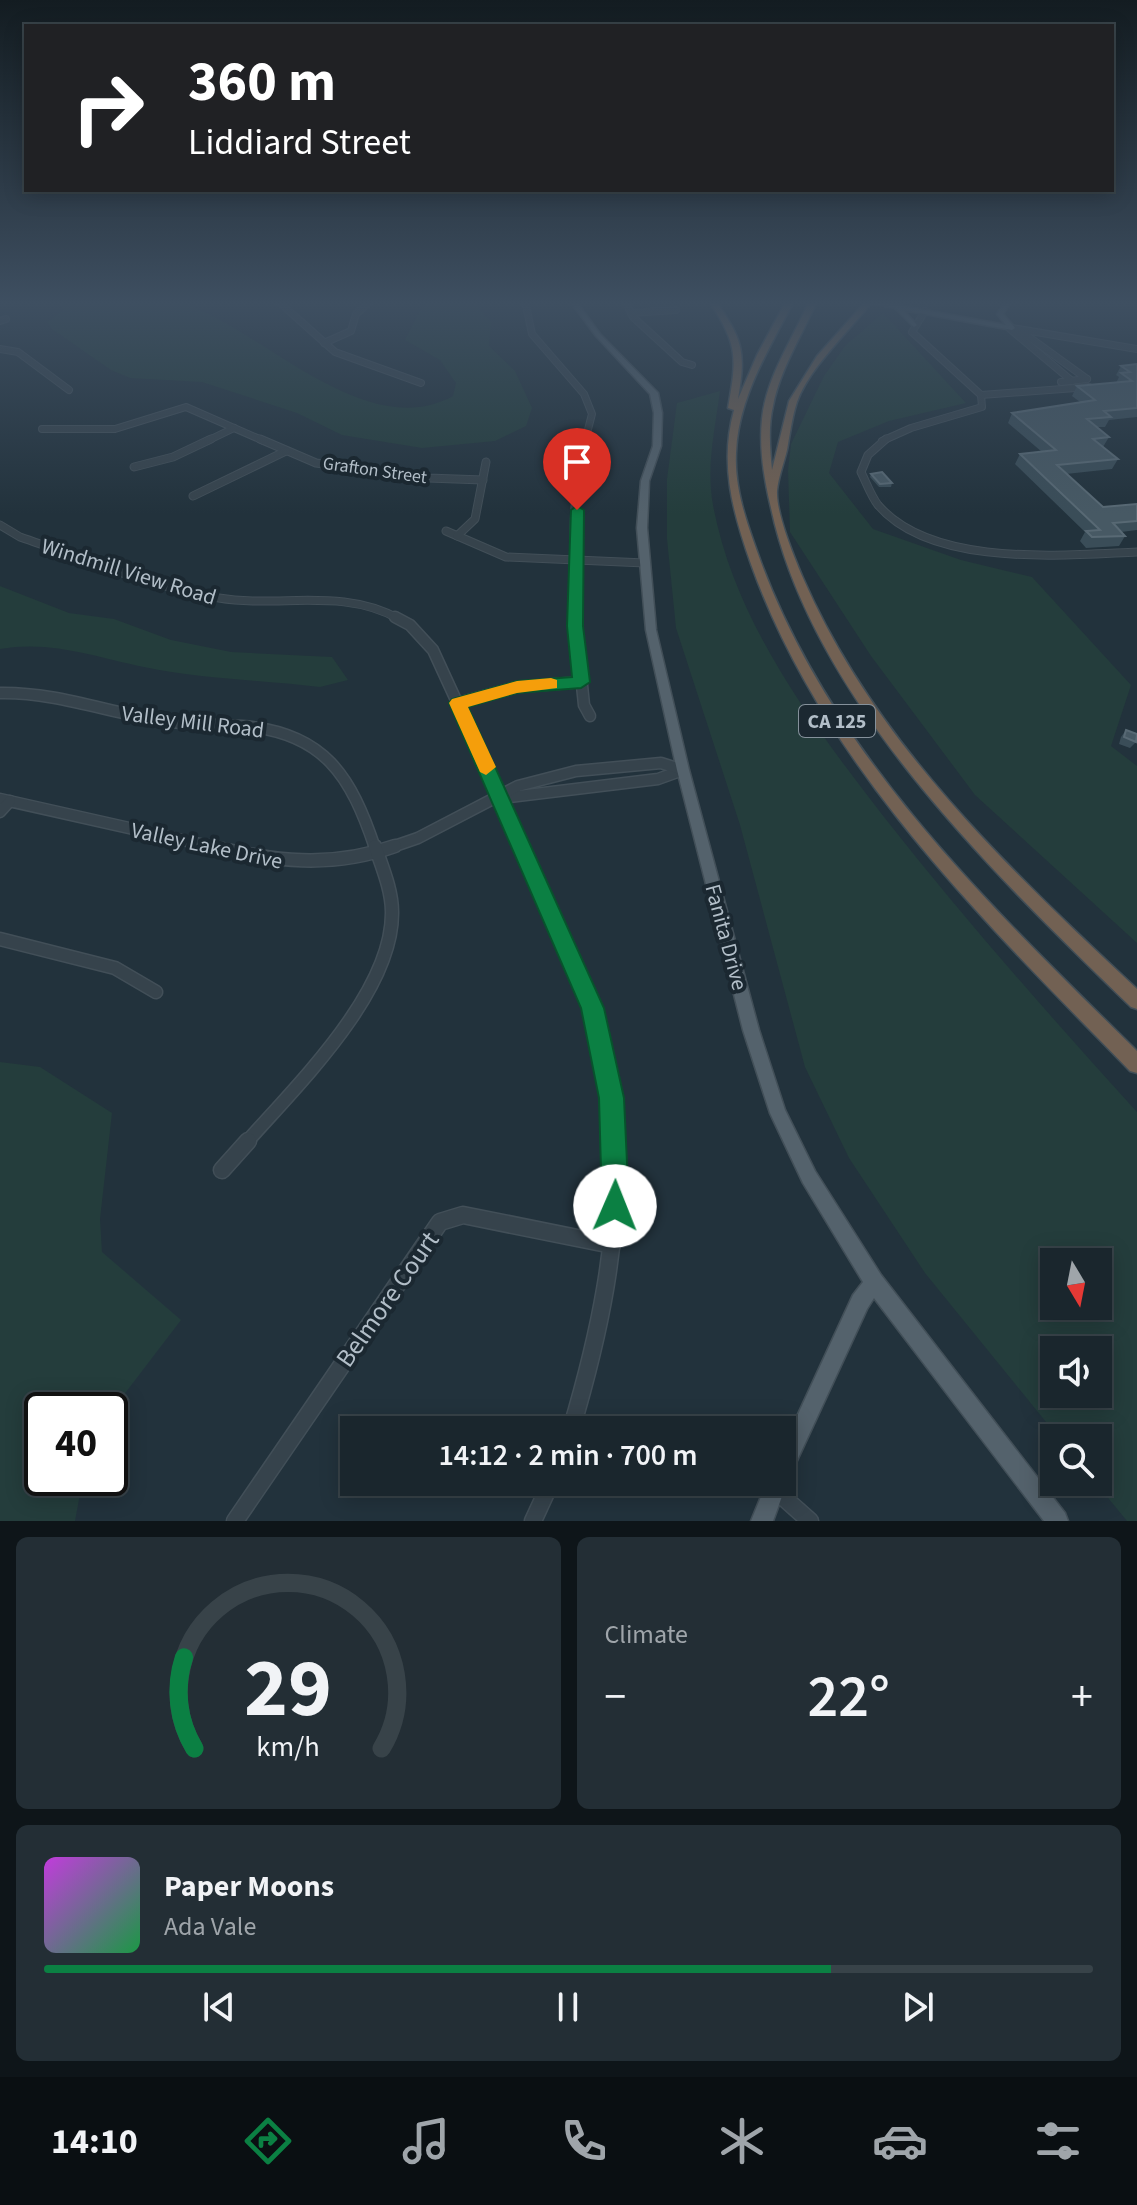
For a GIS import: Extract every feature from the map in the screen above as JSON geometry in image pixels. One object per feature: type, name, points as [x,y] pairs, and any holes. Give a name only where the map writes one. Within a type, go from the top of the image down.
[{"type":"highway","points":[[732,441],[732,409],[738,372]]},
{"type":"highway","name":"CA 125","points":[[755,372],[740,405],[732,441],[738,509],[752,559],[778,622],[850,742],[974,897],[1137,1064]]},
{"type":"highway","name":"CA 125","points":[[784,372],[768,409],[766,459],[770,497],[787,562],[810,613],[887,734],[983,844],[1137,1001]]},
{"type":"highway","points":[[770,497],[777,481],[781,443],[793,401],[811,372]]},
{"type":"main road","name":"Fanita Drive","points":[[634,372],[654,393],[658,413],[657,446],[645,481],[642,528],[651,630],[683,770],[751,1030],[778,1113],[809,1177],[874,1282],[1057,1521]]},
{"type":"main road","points":[[796,1442],[860,1302],[874,1282]]},
{"type":"main road","points":[[762,1521],[772,1496]]},
{"type":"street","points":[[45,372],[69,390]]},
{"type":"street","points":[[387,372],[421,383]]},
{"type":"street","points":[[565,372],[584,394],[592,414],[580,459],[574,562],[575,626],[584,705],[590,716]]},
{"type":"street","points":[[956,372],[979,393],[982,407],[974,412],[897,433],[868,452],[861,472],[885,510],[921,533],[993,554],[1034,556],[1137,552]]},
{"type":"street","points":[[1061,372],[1080,387]]},
{"type":"street","points":[[979,393],[1095,385],[1078,372]]},
{"type":"street","points":[[979,393],[1087,379]]},
{"type":"street","name":"Grafton Street","points":[[42,429],[115,429],[186,407],[316,463],[428,478],[483,480]]},
{"type":"street","points":[[134,467],[173,457],[234,428]]},
{"type":"street","points":[[193,496],[224,484],[286,451]]},
{"type":"street","points":[[457,536],[475,519],[486,462]]},
{"type":"street","name":"Windmill View Road","points":[[0,525],[20,537],[193,594],[245,601],[334,599],[378,608],[406,622],[428,642],[583,981],[601,1036],[615,1132],[612,1245],[595,1342],[575,1416]]},
{"type":"street","points":[[446,531],[506,557],[645,563]]},
{"type":"street","points":[[458,703],[517,687],[581,682]]},
{"type":"street","name":"Valley Mill Road","points":[[0,693],[48,696],[170,722],[266,729],[304,741],[325,754],[348,779],[376,853],[392,910],[388,943],[377,976],[358,1009],[222,1170]]},
{"type":"street","name":"Valley Lake Drive","points":[[5,800],[274,861],[326,863],[376,853],[418,838],[518,786],[576,771],[661,763],[683,770]]},
{"type":"street","name":"Valley Lake Drive","points":[[500,798],[658,779],[683,770]]},
{"type":"street","points":[[0,812],[5,800]]},
{"type":"street","points":[[0,939],[115,968],[156,992]]},
{"type":"street","name":"Belmore Court","points":[[235,1521],[440,1222],[463,1215],[612,1245]]},
{"type":"street","points":[[533,1521],[545,1496]]},
{"type":"street","points":[[790,1496],[810,1521]]},
{"type":"green space","points":[[116,372],[306,372],[349,394],[384,406],[419,407],[453,396],[456,383],[448,372],[515,372],[532,408],[526,426],[495,441],[422,448],[342,435],[297,413],[202,382],[130,378]]},
{"type":"green space","points":[[827,372],[937,372],[966,403],[889,421],[838,442],[829,473],[873,529],[961,560],[1032,577],[1131,685],[1111,746],[1137,766],[1137,943],[975,795],[871,656],[790,532],[788,470],[791,444]]},
{"type":"green space","points":[[720,391],[710,476],[713,505],[739,591],[780,671],[830,746],[945,893],[1137,1112],[1137,1521],[1127,1521],[1106,1496],[1112,1496],[1112,1424],[1048,1424],[925,1273],[849,1158],[805,1067],[740,825],[676,628],[667,539],[667,479],[677,403]]},
{"type":"green space","points":[[0,586],[69,613],[114,619],[171,640],[231,652],[332,657],[348,680],[320,687],[166,671],[55,648],[0,649]]},
{"type":"green space","points":[[0,1062],[40,1067],[112,1113],[100,1219],[102,1252],[181,1320],[126,1392],[24,1392],[24,1496],[80,1496],[75,1521],[0,1521]]},
{"type":"building","points":[[1137,372],[1137,408],[1104,411],[1111,417],[1087,419],[1109,437],[1093,439],[1118,459],[1057,465],[1103,507],[1137,504],[1137,521],[1113,523],[1125,536],[1092,537],[1086,531],[1100,530],[1020,454],[1056,450],[1012,413],[1095,400],[1077,386],[1132,381],[1121,373]]},
{"type":"building","points":[[882,472],[892,483],[880,484],[871,474]]},
{"type":"building","points":[[1126,730],[1137,734],[1136,742],[1124,737]]},
{"type":"slow traffic","points":[[486,767],[458,703],[517,687],[551,684]]},
{"type":"route","points":[[577,510],[575,626],[581,682],[517,687],[458,703],[593,1008],[612,1098],[615,1206]]}]
